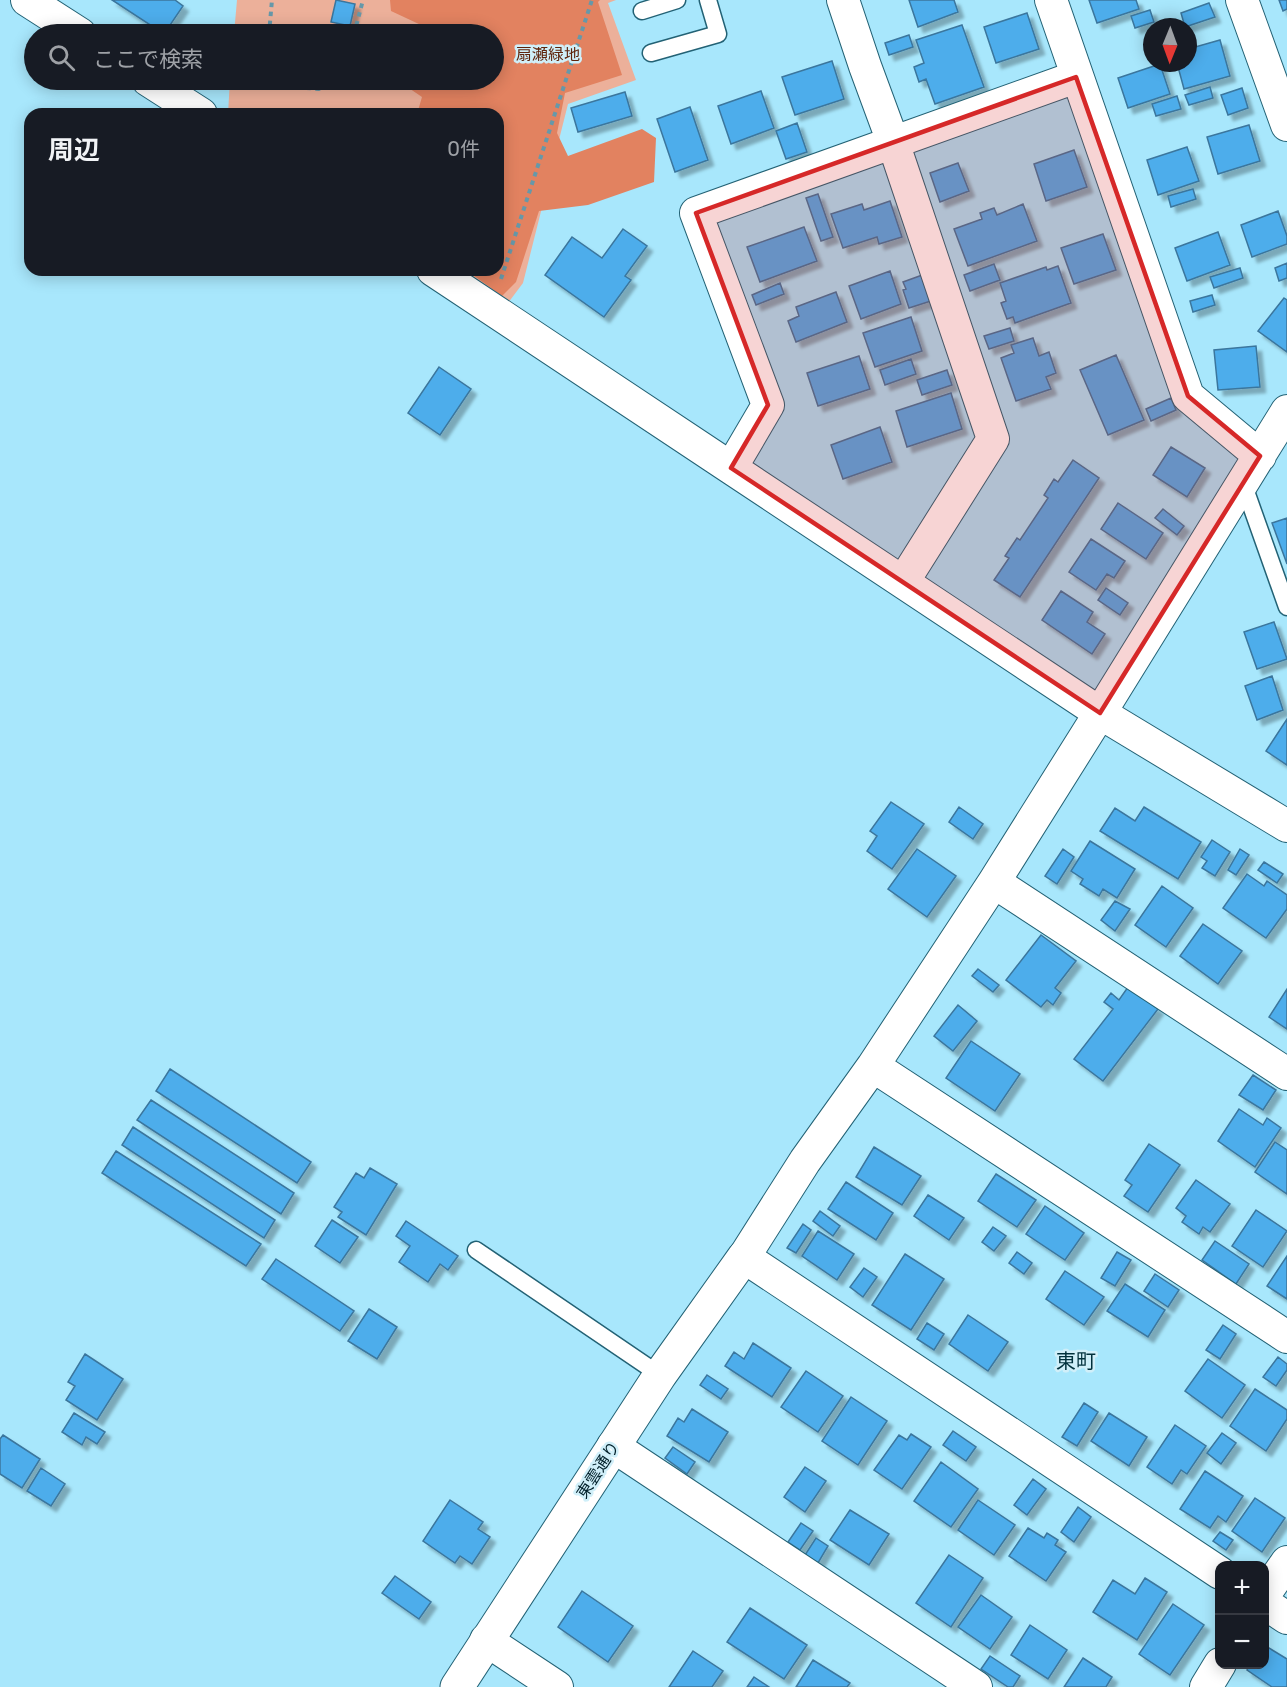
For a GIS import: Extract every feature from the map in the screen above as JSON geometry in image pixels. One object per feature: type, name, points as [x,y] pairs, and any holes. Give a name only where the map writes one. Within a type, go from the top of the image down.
[{"type":"street","points":[[27,0],[64,24]]},
{"type":"street","points":[[843,0],[993,439],[903,582]]},
{"type":"street","points":[[1051,0],[1188,396],[1260,456]]},
{"type":"street","points":[[1242,0],[1287,125]]},
{"type":"street","points":[[731,468],[768,405],[696,213],[1076,77]]},
{"type":"street","points":[[164,90],[192,108]]},
{"type":"street","points":[[442,276],[1100,713],[1287,826]]},
{"type":"street","points":[[1215,1570],[744,1257],[805,1161],[873,1066],[993,882],[1287,411]]},
{"type":"street","points":[[993,882],[1287,1074]]},
{"type":"street","points":[[873,1066],[1287,1337]]},
{"type":"street","name":"東雲通り","points":[[457,1687],[660,1375],[744,1257]]},
{"type":"street","points":[[613,1446],[976,1687]]},
{"type":"street","points":[[1269,1588],[1287,1562]]},
{"type":"street","points":[[1269,1606],[1287,1618]]},
{"type":"street","points":[[486,1640],[557,1687]]},
{"type":"street","points":[[1206,1687],[1217,1669]]},
{"type":"lane","points":[[642,11],[677,0]]},
{"type":"lane","points":[[651,53],[718,34],[708,0]]},
{"type":"lane","points":[[1243,483],[1287,607]]},
{"type":"lane","points":[[476,1250],[660,1375]]},
{"type":"path","points":[[270,24],[272,0]]},
{"type":"path","points":[[357,24],[363,0]]},
{"type":"path","points":[[504,272],[592,0]]},
{"type":"path","points":[[485,305],[502,276]]},
{"type":"highlighted area","points":[[1076,77],[1188,396],[1260,456],[1100,713],[731,468],[768,405],[696,213]]},
{"type":"green space","name":"扇瀬緑地","points":[[237,0],[616,0],[608,3],[636,80],[568,104],[523,283],[499,315],[442,276],[504,276],[504,108],[228,108],[229,90],[504,90],[504,24],[235,24]]},
{"type":"green space","points":[[390,0],[600,0],[598,2],[622,75],[565,93],[557,133],[568,156],[642,129],[656,138],[654,182],[588,205],[539,211],[516,282],[502,296],[474,276],[504,276],[504,108],[419,108],[422,97],[412,90],[504,90],[504,24],[419,24],[391,11]]},
{"type":"building","points":[[112,0],[175,0],[183,6],[171,24],[149,24]]},
{"type":"building","points":[[336,0],[355,4],[350,24],[331,22]]},
{"type":"building","points":[[909,0],[954,0],[958,12],[918,27]]},
{"type":"building","points":[[1089,0],[1136,0],[1139,9],[1097,23]]},
{"type":"building","points":[[1279,0],[1287,0],[1287,9],[1283,11]]},
{"type":"building","points":[[1209,3],[1215,17],[1197,23],[1197,18],[1182,18],[1181,13]]},
{"type":"building","points":[[1150,10],[1153,18],[1143,18],[1143,25],[1135,28],[1131,16]]},
{"type":"building","points":[[1027,13],[1039,49],[996,63],[984,27]]},
{"type":"building","points":[[962,25],[984,87],[935,104],[926,79],[919,82],[914,67],[924,63],[916,40]]},
{"type":"building","points":[[909,35],[913,47],[889,55],[885,43]]},
{"type":"building","points":[[1220,40],[1230,76],[1184,89],[1179,72],[1197,72],[1197,46]]},
{"type":"building","points":[[832,61],[844,99],[795,115],[782,77]]},
{"type":"building","points":[[1143,70],[1143,72],[1163,72],[1170,94],[1128,108],[1118,78]]},
{"type":"building","points":[[1210,87],[1213,98],[1189,105],[1185,95]]},
{"type":"building","points":[[1242,88],[1248,108],[1228,115],[1221,95]]},
{"type":"building","points":[[761,91],[774,128],[731,144],[718,106]]},
{"type":"building","points":[[625,92],[632,116],[578,132],[571,108]]},
{"type":"building","points":[[1177,96],[1181,109],[1156,116],[1152,104]]},
{"type":"building","points":[[690,107],[708,160],[675,172],[657,119]]},
{"type":"building","points":[[797,123],[807,152],[786,159],[776,131]]},
{"type":"building","points":[[1249,125],[1260,161],[1218,174],[1207,137]]},
{"type":"building","points":[[1187,147],[1199,181],[1158,195],[1147,160]]},
{"type":"building","points":[[1074,150],[1087,187],[1046,201],[1034,164]]},
{"type":"building","points":[[958,163],[969,191],[940,202],[930,173]]},
{"type":"building","points":[[1193,189],[1196,199],[1171,207],[1168,196]]},
{"type":"building","points":[[818,194],[833,237],[821,241],[806,198]]},
{"type":"building","points":[[890,201],[902,237],[879,244],[877,237],[843,248],[831,214],[862,204],[864,210]]},
{"type":"building","points":[[1023,204],[1037,241],[968,266],[954,229],[982,219],[980,213],[994,208],[997,215]]},
{"type":"building","points":[[1278,211],[1287,236],[1287,244],[1252,257],[1241,225]]},
{"type":"building","points":[[804,227],[817,261],[760,282],[747,247]]},
{"type":"building","points":[[623,229],[647,246],[625,276],[631,280],[604,317],[545,275],[572,237],[602,258]]},
{"type":"building","points":[[1218,232],[1230,265],[1187,281],[1175,248]]},
{"type":"building","points":[[1103,234],[1116,270],[1074,284],[1061,248]]},
{"type":"building","points":[[1287,263],[1287,278],[1279,281],[1275,268]]},
{"type":"building","points":[[994,264],[1000,280],[970,291],[964,275]]},
{"type":"building","points":[[1058,266],[1071,303],[1015,323],[1013,317],[1007,319],[1001,303],[1006,301],[1000,283],[1046,267],[1047,270]]},
{"type":"building","points":[[1240,268],[1243,278],[1214,288],[1210,277]]},
{"type":"building","points":[[890,271],[901,304],[861,319],[849,286]]},
{"type":"building","points":[[925,274],[934,300],[909,308],[903,282]]},
{"type":"building","points":[[780,283],[784,294],[756,305],[752,295]]},
{"type":"building","points":[[836,292],[847,322],[796,342],[788,321],[799,316],[796,307]]},
{"type":"building","points":[[1212,295],[1215,305],[1193,312],[1190,301]]},
{"type":"building","points":[[1284,298],[1287,300],[1287,352],[1258,331]]},
{"type":"building","points":[[911,317],[922,351],[875,367],[863,333]]},
{"type":"building","points":[[1010,328],[1014,341],[989,349],[984,336]]},
{"type":"building","points":[[1033,338],[1039,356],[1049,352],[1056,373],[1046,377],[1051,389],[1016,401],[1001,358],[1014,353],[1011,345]]},
{"type":"building","points":[[1256,346],[1260,387],[1218,390],[1214,350]]},
{"type":"building","points":[[1116,355],[1144,420],[1108,435],[1080,370]]},
{"type":"building","points":[[859,356],[870,389],[818,406],[807,373]]},
{"type":"building","points":[[911,359],[916,374],[885,385],[880,370]]},
{"type":"building","points":[[439,367],[471,389],[440,435],[408,413]]},
{"type":"building","points":[[947,370],[952,385],[922,395],[917,380]]},
{"type":"building","points":[[951,393],[962,429],[907,447],[896,411]]},
{"type":"building","points":[[1171,398],[1176,410],[1151,421],[1146,409]]},
{"type":"building","points":[[880,427],[892,462],[843,479],[831,445]]},
{"type":"building","points":[[1171,447],[1205,468],[1187,497],[1153,475]]},
{"type":"building","points":[[1073,460],[1099,478],[1020,597],[994,580],[1009,558],[1005,556],[1017,538],[1020,540],[1048,498],[1044,495],[1054,479],[1058,482]]},
{"type":"building","points":[[1118,503],[1163,533],[1146,559],[1101,529]]},
{"type":"building","points":[[1163,509],[1184,526],[1177,535],[1155,518]]},
{"type":"building","points":[[1287,518],[1287,564],[1272,523]]},
{"type":"building","points":[[1091,539],[1125,561],[1114,578],[1107,574],[1096,590],[1069,572]]},
{"type":"building","points":[[1106,588],[1128,603],[1120,615],[1098,600]]},
{"type":"building","points":[[1061,591],[1093,612],[1087,622],[1105,634],[1092,654],[1042,620]]},
{"type":"building","points":[[1274,622],[1287,659],[1257,669],[1244,632]]},
{"type":"building","points":[[1272,676],[1283,710],[1257,720],[1245,686]]},
{"type":"building","points":[[1287,719],[1287,765],[1266,751]]},
{"type":"building","points":[[891,802],[924,824],[892,869],[867,851],[877,836],[870,831]]},
{"type":"building","points":[[959,807],[983,824],[973,839],[949,822]]},
{"type":"building","points":[[1144,807],[1201,842],[1178,879],[1100,831],[1115,808],[1135,821]]},
{"type":"building","points":[[1212,840],[1230,852],[1215,876],[1202,868],[1207,861],[1201,857]]},
{"type":"building","points":[[1090,841],[1135,869],[1117,898],[1103,889],[1099,896],[1080,884],[1083,879],[1071,871]]},
{"type":"building","points":[[917,849],[956,876],[927,917],[888,889]]},
{"type":"building","points":[[1063,849],[1074,857],[1057,884],[1045,876]]},
{"type":"building","points":[[1240,849],[1249,855],[1236,875],[1228,870]]},
{"type":"building","points":[[1264,862],[1283,874],[1277,883],[1258,870]]},
{"type":"building","points":[[1247,874],[1264,886],[1267,881],[1287,895],[1287,909],[1266,938],[1223,908]]},
{"type":"building","points":[[1162,886],[1193,908],[1166,947],[1135,925]]},
{"type":"building","points":[[1115,901],[1130,909],[1115,931],[1101,920]]},
{"type":"building","points":[[1203,924],[1242,951],[1218,984],[1180,956]]},
{"type":"building","points":[[1041,935],[1076,961],[1055,988],[1061,993],[1053,1005],[1047,1000],[1041,1007],[1006,980]]},
{"type":"building","points":[[978,969],[999,985],[993,992],[972,976]]},
{"type":"building","points":[[1128,987],[1158,1009],[1103,1081],[1074,1059],[1113,1009],[1104,1002],[1111,993],[1119,1000]]},
{"type":"building","points":[[1287,989],[1287,1029],[1269,1017]]},
{"type":"building","points":[[958,1005],[977,1021],[953,1051],[934,1036]]},
{"type":"building","points":[[971,1041],[1020,1074],[995,1111],[946,1078]]},
{"type":"building","points":[[170,1069],[311,1162],[297,1183],[156,1091]]},
{"type":"building","points":[[1253,1075],[1276,1090],[1263,1110],[1239,1095]]},
{"type":"building","points":[[151,1100],[294,1193],[281,1214],[137,1120]]},
{"type":"building","points":[[1239,1109],[1263,1125],[1267,1118],[1281,1128],[1255,1167],[1218,1141]]},
{"type":"building","points":[[133,1127],[275,1220],[264,1238],[122,1145]]},
{"type":"building","points":[[1275,1142],[1287,1150],[1287,1194],[1255,1172]]},
{"type":"building","points":[[1149,1144],[1180,1165],[1148,1212],[1124,1196],[1132,1185],[1125,1180]]},
{"type":"building","points":[[874,1147],[921,1176],[902,1205],[856,1177]]},
{"type":"building","points":[[116,1151],[261,1244],[246,1266],[102,1173]]},
{"type":"building","points":[[370,1168],[397,1184],[366,1235],[338,1217],[342,1212],[334,1207],[356,1173],[364,1178]]},
{"type":"building","points":[[996,1174],[1036,1200],[1017,1227],[978,1201]]},
{"type":"building","points":[[1196,1180],[1230,1204],[1210,1232],[1203,1227],[1199,1234],[1182,1222],[1186,1216],[1176,1208]]},
{"type":"building","points":[[846,1182],[893,1213],[876,1240],[828,1209]]},
{"type":"building","points":[[928,1195],[964,1218],[949,1240],[914,1216]]},
{"type":"building","points":[[1045,1206],[1084,1233],[1065,1260],[1026,1234]]},
{"type":"building","points":[[1256,1210],[1287,1231],[1263,1267],[1232,1246]]},
{"type":"building","points":[[820,1211],[840,1226],[833,1236],[813,1221]]},
{"type":"building","points":[[332,1220],[358,1237],[340,1263],[315,1246]]},
{"type":"building","points":[[406,1221],[458,1256],[448,1270],[440,1264],[428,1282],[399,1262],[410,1246],[396,1236]]},
{"type":"building","points":[[803,1224],[811,1230],[796,1253],[787,1248]]},
{"type":"building","points":[[993,1227],[1006,1236],[994,1251],[982,1242]]},
{"type":"building","points":[[818,1231],[854,1254],[837,1280],[802,1256]]},
{"type":"building","points":[[1215,1241],[1249,1264],[1236,1284],[1202,1260]]},
{"type":"building","points":[[1017,1252],[1032,1263],[1024,1274],[1009,1263]]},
{"type":"building","points":[[1117,1252],[1131,1260],[1115,1286],[1101,1278]]},
{"type":"building","points":[[905,1254],[944,1279],[911,1330],[872,1305]]},
{"type":"building","points":[[1287,1256],[1287,1299],[1267,1286]]},
{"type":"building","points":[[276,1259],[354,1311],[340,1331],[262,1279]]},
{"type":"building","points":[[864,1268],[877,1277],[863,1297],[850,1287]]},
{"type":"building","points":[[1065,1271],[1104,1297],[1084,1325],[1046,1299]]},
{"type":"building","points":[[1155,1274],[1179,1290],[1168,1307],[1144,1291]]},
{"type":"building","points":[[1125,1284],[1165,1310],[1148,1337],[1107,1311]]},
{"type":"building","points":[[369,1309],[397,1327],[377,1359],[348,1341]]},
{"type":"building","points":[[968,1315],[1008,1342],[988,1371],[949,1344]]},
{"type":"building","points":[[927,1323],[944,1334],[934,1350],[917,1339]]},
{"type":"building","points":[[1223,1325],[1236,1334],[1220,1359],[1206,1350]]},
{"type":"building","points":[[753,1343],[791,1368],[772,1397],[725,1366],[734,1352],[744,1359]]},
{"type":"building","points":[[85,1354],[123,1379],[97,1420],[66,1400],[75,1386],[68,1382]]},
{"type":"building","points":[[1278,1357],[1287,1364],[1287,1370],[1276,1386],[1263,1377]]},
{"type":"building","points":[[1208,1359],[1245,1385],[1222,1418],[1185,1391]]},
{"type":"building","points":[[806,1371],[843,1396],[818,1432],[781,1407]]},
{"type":"building","points":[[707,1375],[728,1389],[721,1399],[700,1385]]},
{"type":"building","points":[[1255,1389],[1287,1410],[1287,1419],[1266,1451],[1230,1426]]},
{"type":"building","points":[[851,1397],[887,1421],[858,1465],[822,1441]]},
{"type":"building","points":[[1084,1403],[1098,1412],[1077,1446],[1062,1437]]},
{"type":"building","points":[[692,1409],[728,1432],[709,1462],[667,1436],[678,1418],[684,1422]]},
{"type":"building","points":[[74,1413],[105,1432],[97,1444],[86,1437],[82,1445],[62,1432]]},
{"type":"building","points":[[1109,1413],[1147,1437],[1129,1466],[1091,1441]]},
{"type":"building","points":[[1175,1425],[1206,1446],[1187,1474],[1181,1470],[1172,1484],[1147,1467]]},
{"type":"building","points":[[953,1431],[976,1447],[966,1461],[943,1445]]},
{"type":"building","points":[[1222,1433],[1236,1443],[1221,1464],[1207,1453]]},
{"type":"building","points":[[911,1434],[931,1447],[902,1489],[874,1470],[899,1435],[907,1440]]},
{"type":"building","points":[[3,1435],[40,1459],[22,1488],[0,1474],[0,1439]]},
{"type":"building","points":[[673,1447],[695,1462],[687,1474],[665,1458]]},
{"type":"building","points":[[941,1462],[978,1489],[951,1527],[914,1501]]},
{"type":"building","points":[[805,1467],[826,1481],[805,1512],[784,1497]]},
{"type":"building","points":[[41,1468],[65,1484],[51,1506],[27,1491]]},
{"type":"building","points":[[1205,1471],[1243,1496],[1226,1522],[1218,1516],[1210,1528],[1180,1509]]},
{"type":"building","points":[[1033,1479],[1046,1489],[1027,1515],[1014,1505]]},
{"type":"building","points":[[1255,1498],[1285,1518],[1262,1552],[1232,1531]]},
{"type":"building","points":[[450,1500],[483,1522],[478,1529],[490,1537],[472,1564],[460,1556],[455,1563],[423,1541]]},
{"type":"building","points":[[978,1500],[1015,1525],[994,1555],[958,1530]]},
{"type":"building","points":[[1078,1507],[1091,1517],[1074,1542],[1061,1532]]},
{"type":"building","points":[[850,1510],[889,1534],[869,1565],[830,1540]]},
{"type":"building","points":[[801,1523],[813,1531],[800,1550],[788,1542]]},
{"type":"building","points":[[1028,1528],[1044,1538],[1047,1533],[1058,1540],[1055,1545],[1066,1552],[1046,1581],[1009,1556]]},
{"type":"building","points":[[1220,1532],[1233,1540],[1226,1550],[1213,1541]]},
{"type":"building","points":[[816,1538],[828,1546],[818,1563],[805,1555]]},
{"type":"building","points":[[949,1555],[983,1578],[951,1627],[916,1603]]},
{"type":"building","points":[[395,1576],[431,1602],[419,1619],[382,1593]]},
{"type":"building","points":[[1145,1578],[1167,1592],[1137,1640],[1093,1612],[1113,1580],[1135,1594]]},
{"type":"building","points":[[582,1591],[633,1626],[608,1662],[558,1627]]},
{"type":"building","points":[[981,1595],[1012,1617],[990,1649],[958,1627]]},
{"type":"building","points":[[1173,1604],[1204,1625],[1170,1675],[1139,1654]]},
{"type":"building","points":[[750,1608],[807,1645],[784,1679],[727,1642]]},
{"type":"building","points":[[1030,1625],[1067,1650],[1048,1679],[1011,1655]]},
{"type":"building","points":[[1269,1648],[1287,1659],[1287,1687],[1272,1687],[1247,1670],[1269,1669]]},
{"type":"building","points":[[693,1651],[723,1671],[712,1687],[669,1687]]},
{"type":"building","points":[[990,1656],[1020,1676],[1013,1687],[1008,1687],[981,1669]]},
{"type":"building","points":[[1083,1658],[1112,1677],[1106,1687],[1064,1687]]},
{"type":"building","points":[[813,1660],[850,1683],[847,1687],[796,1687]]},
{"type":"building","points":[[754,1677],[769,1687],[747,1687]]},
{"type":"district","name":"東町","points":[[1076,1361]]}]
